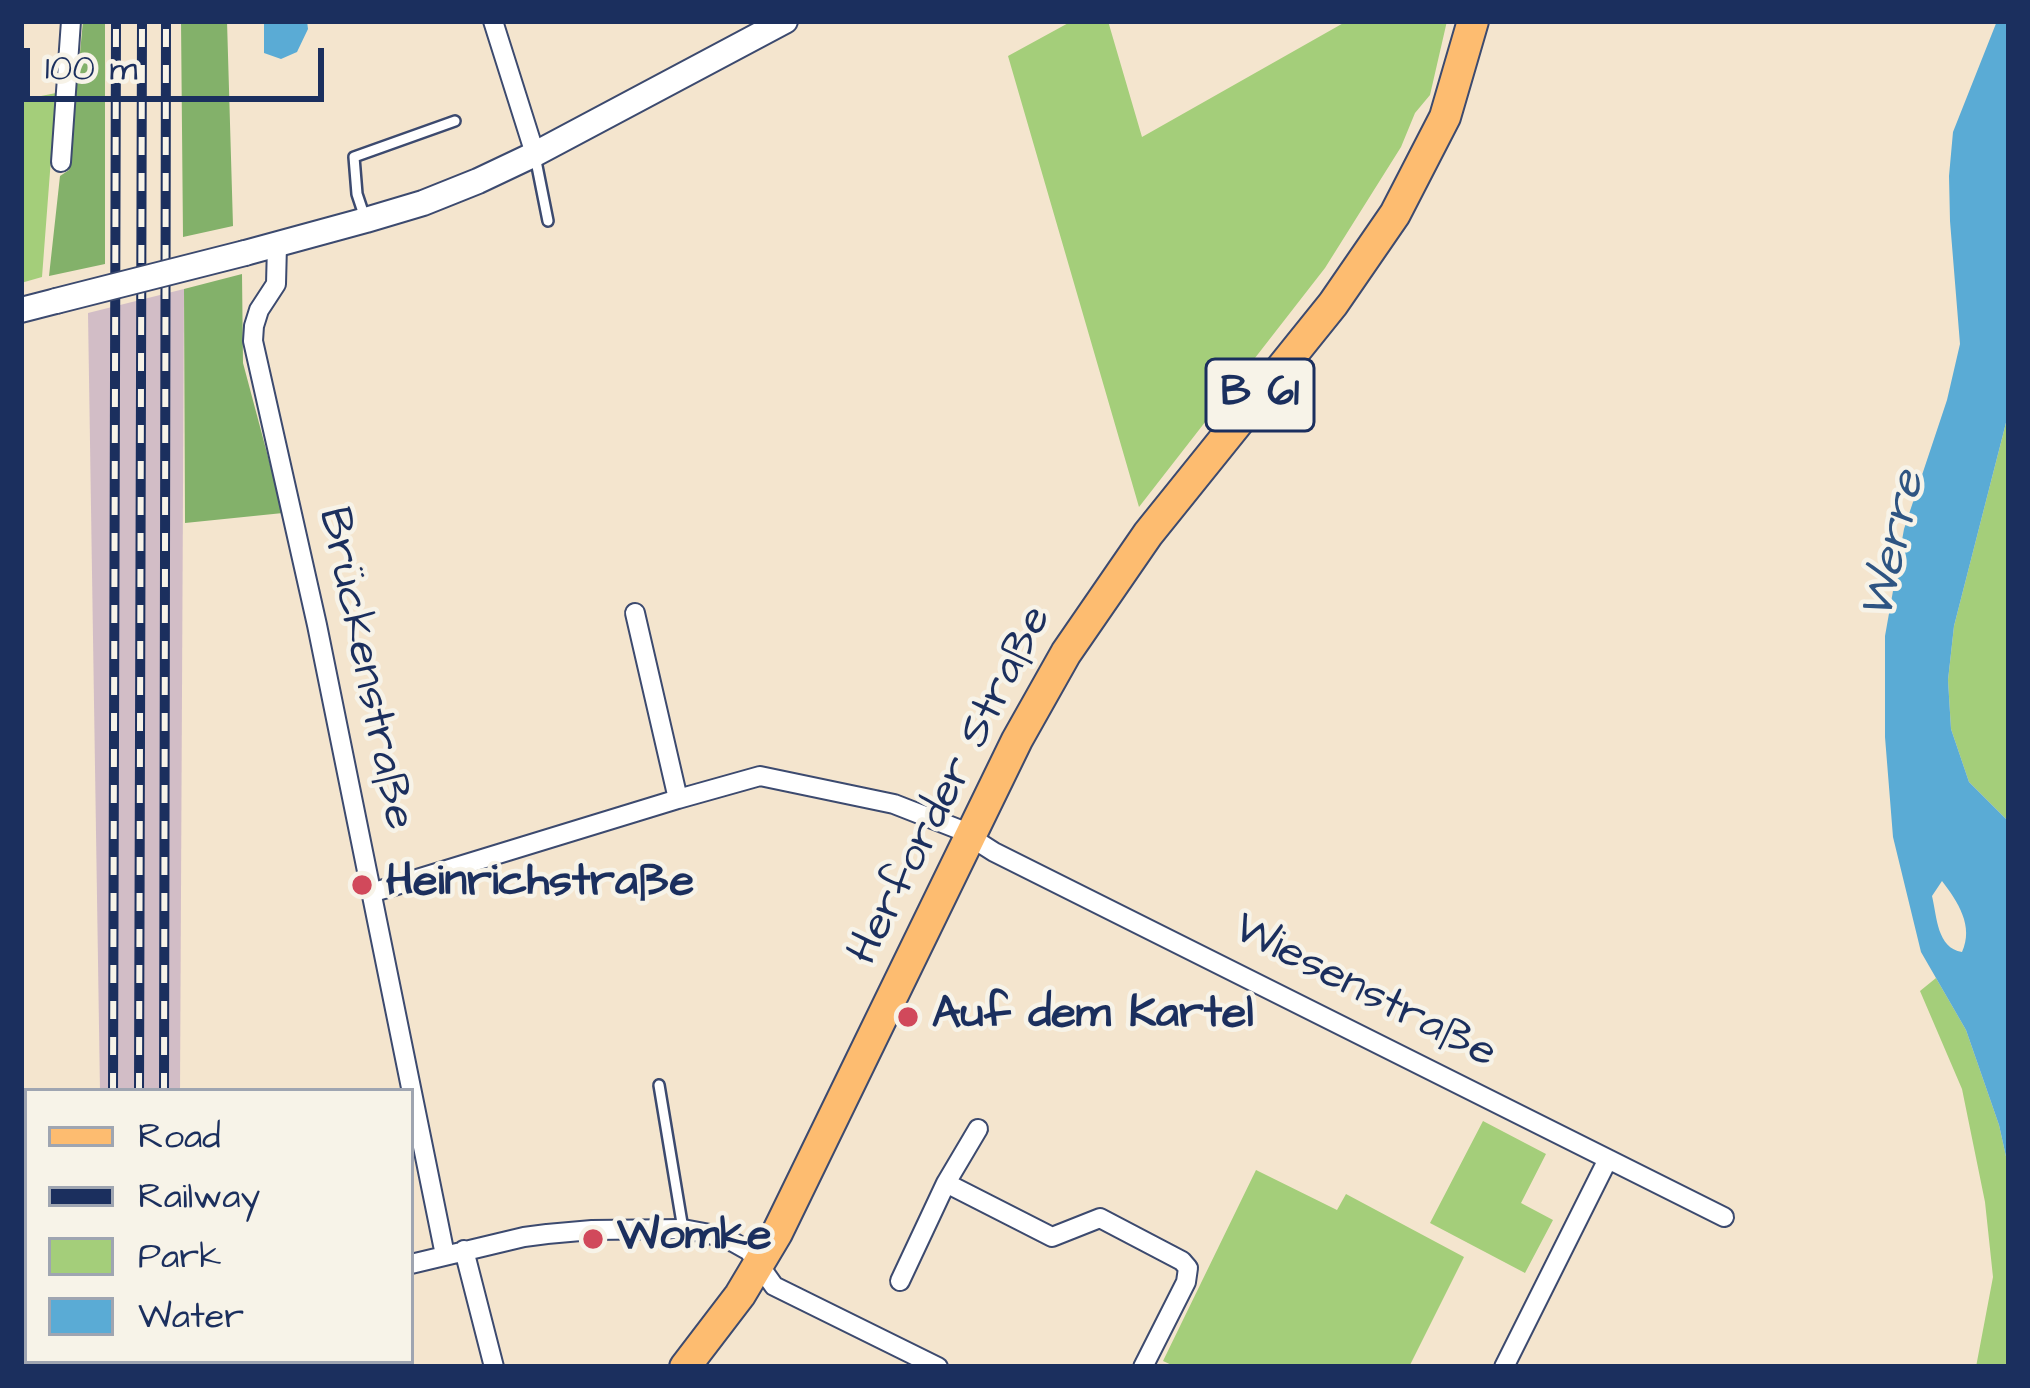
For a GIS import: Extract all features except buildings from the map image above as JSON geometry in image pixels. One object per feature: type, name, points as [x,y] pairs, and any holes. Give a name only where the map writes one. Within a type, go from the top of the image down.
[{"type":"main road","name":"Herforder Straße","points":[[685,1367],[760,1264],[1017,740],[1066,652],[1162,516],[1333,304],[1395,214],[1445,117],[1473,21]]},
{"type":"street","points":[[62,162],[71,21]]},
{"type":"street","points":[[493,21],[535,154]]},
{"type":"street","points":[[21,310],[423,203],[535,154],[785,21]]},
{"type":"street","name":"Brückenstraße","points":[[277,245],[276,284],[260,310],[254,341],[370,893],[454,1252],[494,1367]]},
{"type":"street","points":[[635,613],[677,799]]},
{"type":"street","points":[[370,893],[760,776],[894,804],[970,836]]},
{"type":"street","name":"Wiesenstraße","points":[[970,836],[1724,1217]]},
{"type":"street","points":[[900,1281],[946,1183],[978,1129]]},
{"type":"street","points":[[1504,1367],[1608,1159]]},
{"type":"street","points":[[946,1183],[1052,1237],[1100,1218],[1183,1261],[1188,1268],[1186,1282],[1143,1367]]},
{"type":"street","points":[[414,1263],[547,1234],[683,1229],[733,1242],[749,1251],[774,1286],[938,1367]]},
{"type":"lane","points":[[366,220],[356,194],[354,157],[455,121]]},
{"type":"lane","points":[[535,154],[548,221]]},
{"type":"lane","points":[[659,1085],[683,1229]]},
{"type":"shaded area","points":[[184,289],[180,1088],[100,1088],[88,313]]},
{"type":"green space","points":[[83,21],[105,21],[105,264],[49,276],[60,176],[69,170]]},
{"type":"green space","points":[[181,21],[227,21],[233,226],[183,237]]},
{"type":"green space","points":[[1072,21],[1108,21],[1142,137],[1347,21],[1447,21],[1430,95],[1325,268],[1139,507],[1008,56]]},
{"type":"green space","points":[[56,93],[42,277],[21,283],[21,100]]},
{"type":"green space","points":[[242,274],[243,363],[283,513],[185,523],[184,289]]},
{"type":"green space","points":[[2009,411],[2009,829],[2006,819],[1969,782],[1951,729],[1948,680],[1954,626]]},
{"type":"green space","points":[[1936,978],[1966,1030],[1999,1125],[2009,1170],[2006,1367],[1976,1367],[1993,1277],[1985,1202],[1962,1089],[1920,991]]},
{"type":"green space","points":[[1483,1121],[1546,1154],[1521,1203],[1553,1220],[1525,1273],[1430,1223]]},
{"type":"green space","points":[[1256,1170],[1337,1210],[1346,1194],[1464,1257],[1409,1367],[1176,1367],[1163,1361]]},
{"type":"water","points":[[264,21],[307,21],[297,52],[281,59],[264,53]]},
{"type":"water","points":[[1997,21],[2009,21],[2009,411],[1954,626],[1948,680],[1951,729],[1969,782],[2006,819],[2009,829],[2009,1170],[1999,1125],[1966,1030],[1921,952],[1893,837],[1885,737],[1885,636],[1904,529],[1947,400],[1960,344],[1950,221],[1953,132]],"holes":[[[1942,881],[1965,924],[1962,952],[1947,945],[1937,922],[1932,896]]]},
{"type":"railway","points":[[113,1088],[116,21]]},
{"type":"railway","points":[[139,1088],[142,21]]},
{"type":"railway","points":[[164,1088],[166,21]]},
{"type":"place","name":"Heinrichstraße","points":[[362,885]]},
{"type":"place","name":"Auf dem Kartel","points":[[908,1017]]},
{"type":"place","name":"Womke","points":[[593,1239]]},
{"type":"water label","name":"Werre","points":[[1896,546]]}]
